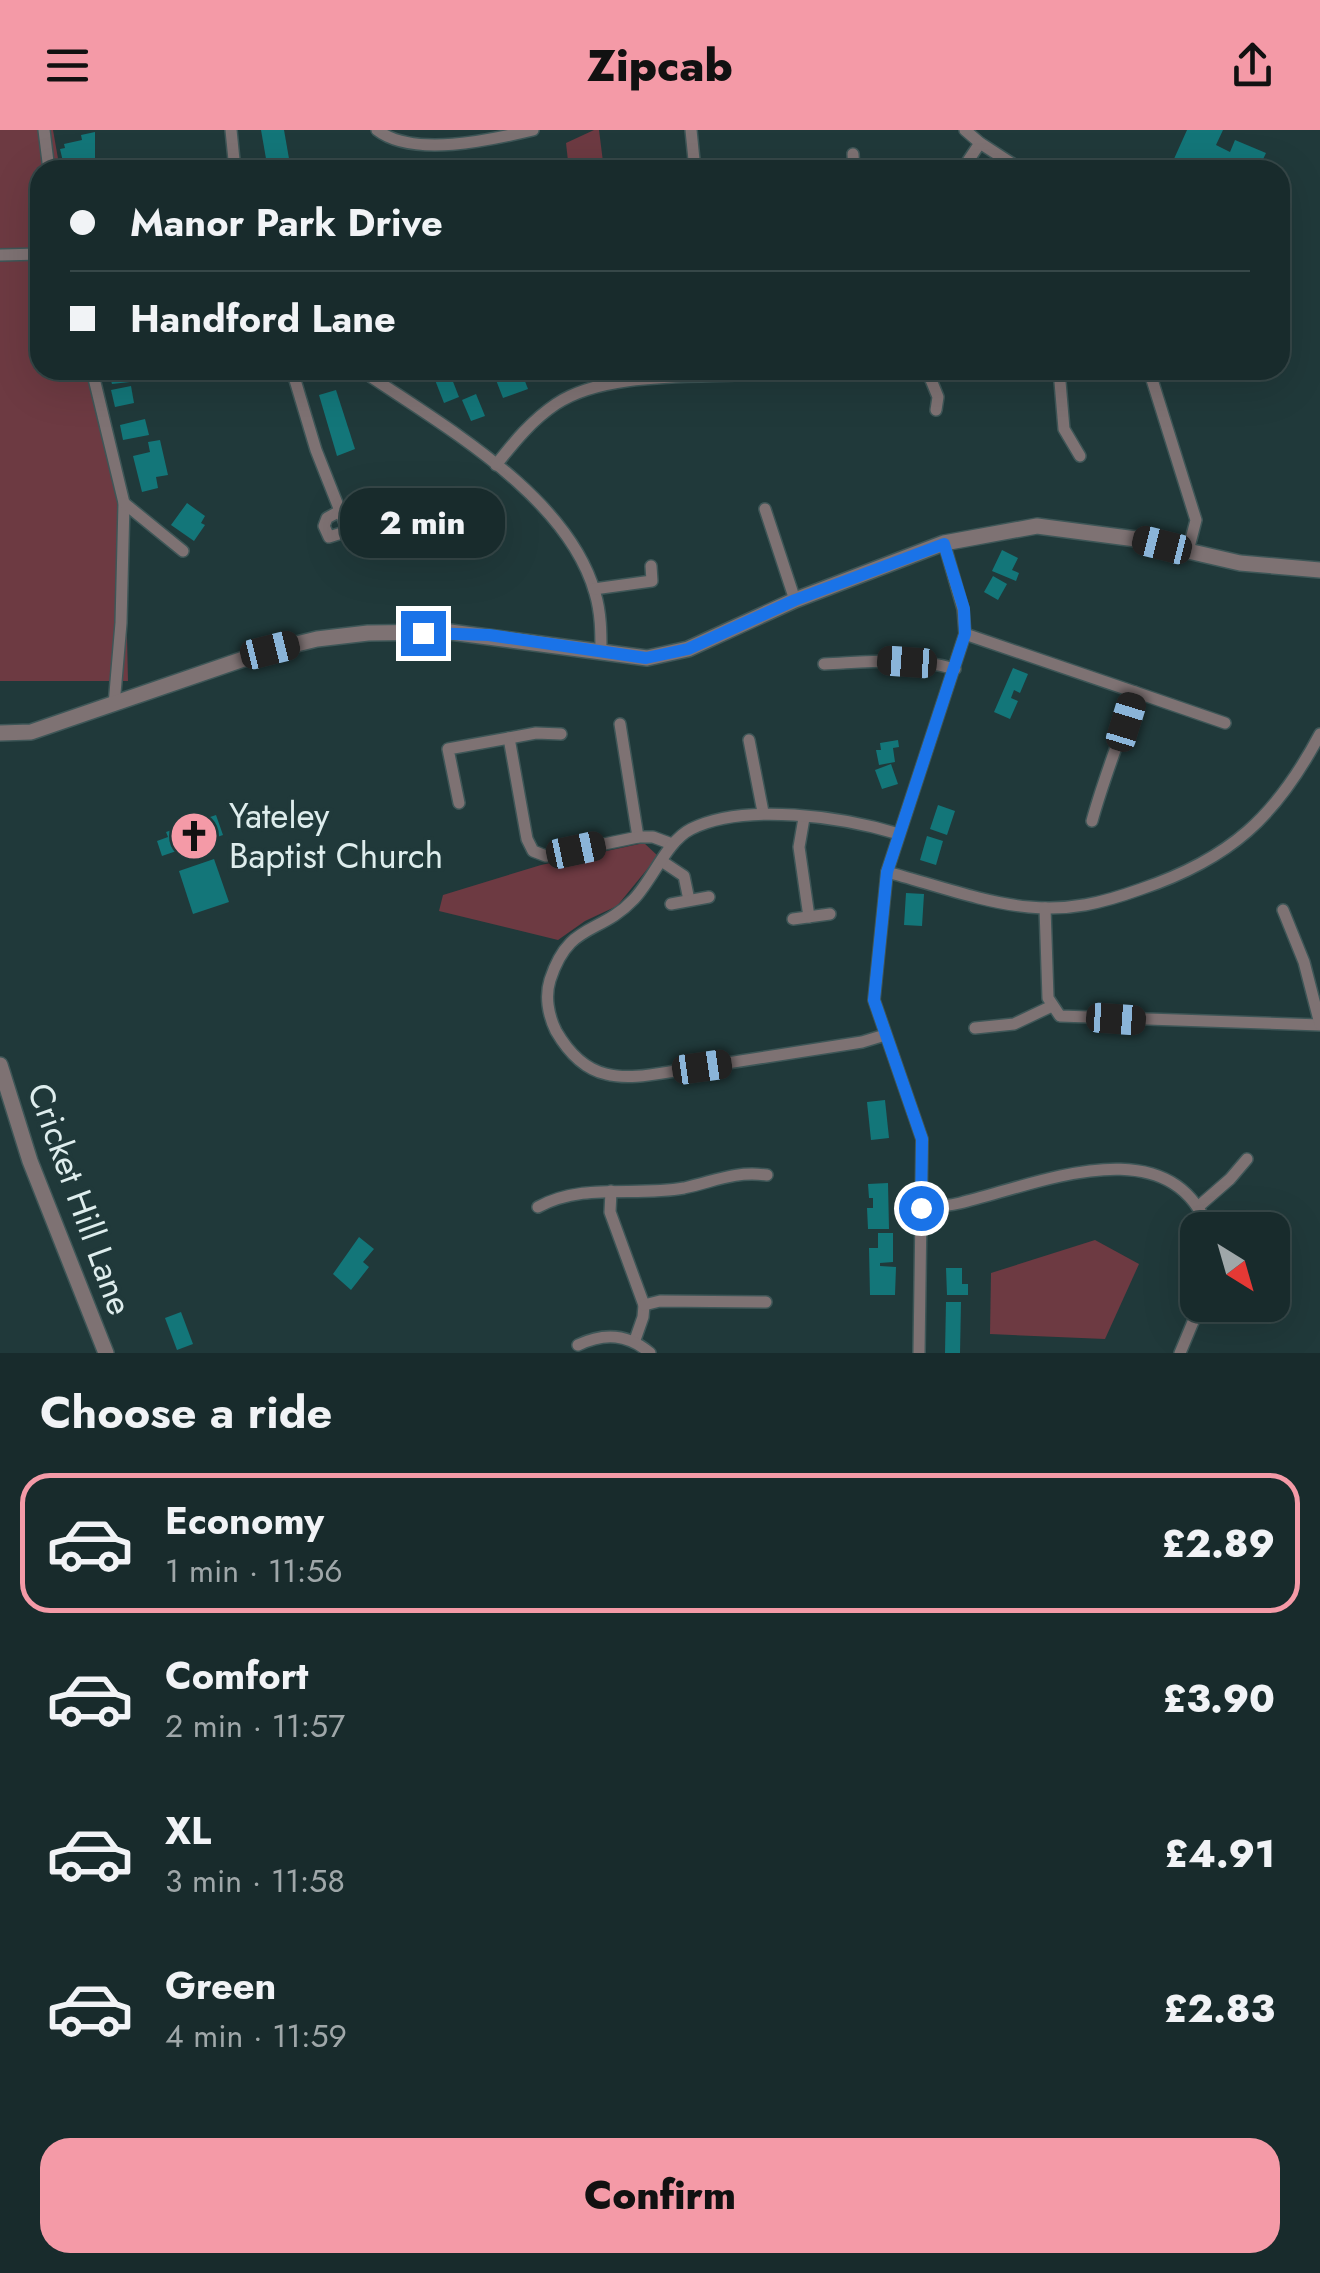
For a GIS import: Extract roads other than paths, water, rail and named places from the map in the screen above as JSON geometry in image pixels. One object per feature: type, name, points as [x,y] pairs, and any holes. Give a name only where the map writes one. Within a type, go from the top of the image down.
[{"type":"street","points":[[44,130],[48,160]]},
{"type":"street","points":[[230,130],[234,160]]},
{"type":"street","points":[[377,130],[391,140],[432,145],[466,136],[533,130]]},
{"type":"street","points":[[691,130],[694,160]]},
{"type":"street","points":[[966,130],[1006,160]]},
{"type":"street","points":[[969,160],[980,143]]},
{"type":"street","points":[[853,154],[853,160]]},
{"type":"street","points":[[0,255],[30,254]]},
{"type":"street","points":[[94,380],[124,503],[114,704]]},
{"type":"street","points":[[295,380],[338,512]]},
{"type":"street","points":[[376,380],[496,465],[543,505],[567,536],[594,589],[601,618],[601,653]]},
{"type":"street","points":[[496,465],[532,423],[559,402],[595,388],[632,380]]},
{"type":"street","points":[[931,380],[938,397],[936,410]]},
{"type":"street","points":[[1060,380],[1064,429],[1080,456]]},
{"type":"street","points":[[1152,380],[1196,520],[1188,551]]},
{"type":"street","points":[[124,503],[183,551]]},
{"type":"street","points":[[765,509],[795,600]]},
{"type":"street","points":[[0,732],[31,732],[270,650],[316,639],[450,632],[646,658],[688,649],[795,600],[944,544],[1037,526],[1136,538],[1240,563],[1320,570]]},
{"type":"street","points":[[918,1353],[922,1139],[874,1000],[887,872],[965,634],[964,609],[944,544]]},
{"type":"street","points":[[594,589],[652,580],[651,566]]},
{"type":"street","points":[[965,634],[1225,723]]},
{"type":"street","points":[[824,664],[878,660],[935,663],[954,669]]},
{"type":"street","points":[[1092,821],[1107,766],[1116,752],[1135,692]]},
{"type":"street","points":[[620,724],[638,837]]},
{"type":"street","points":[[459,804],[448,750],[536,733],[561,734]]},
{"type":"street","points":[[887,872],[1024,907],[1092,906],[1172,879],[1211,860],[1242,837],[1298,774],[1320,734]]},
{"type":"street","points":[[509,738],[527,839],[533,851],[546,856],[638,837],[653,837],[672,844]]},
{"type":"street","points":[[749,740],[764,812]]},
{"type":"street","points":[[885,1035],[862,1042],[630,1076],[606,1074],[586,1066],[564,1044],[552,1022],[546,992],[557,957],[569,940],[626,907],[672,844],[693,827],[764,812],[859,822],[899,834]]},
{"type":"street","points":[[804,818],[799,846],[809,917]]},
{"type":"street","points":[[662,862],[684,876],[689,900]]},
{"type":"street","points":[[671,904],[709,897]]},
{"type":"street","points":[[1045,908],[1048,998],[1060,1016],[1320,1024],[1304,962],[1283,910]]},
{"type":"street","points":[[793,919],[830,914]]},
{"type":"street","points":[[976,1028],[1014,1024],[1052,1006]]},
{"type":"street","name":"Cricket Hill Lane","points":[[0,1065],[30,1161],[106,1353]]},
{"type":"street","points":[[1199,1206],[1247,1159]]},
{"type":"street","points":[[921,1208],[958,1204],[1034,1180],[1116,1170],[1151,1172],[1180,1186],[1202,1212]]},
{"type":"street","points":[[538,1206],[580,1192],[683,1188],[743,1172],[767,1175]]},
{"type":"street","points":[[611,1191],[610,1212],[644,1305],[635,1340]]},
{"type":"street","points":[[644,1305],[660,1301],[766,1302]]},
{"type":"street","points":[[1180,1353],[1193,1322]]},
{"type":"street","points":[[578,1345],[605,1336],[635,1340],[650,1353]]},
{"type":"place","name":"Yateley Baptist Church","points":[[194,836]]}]
